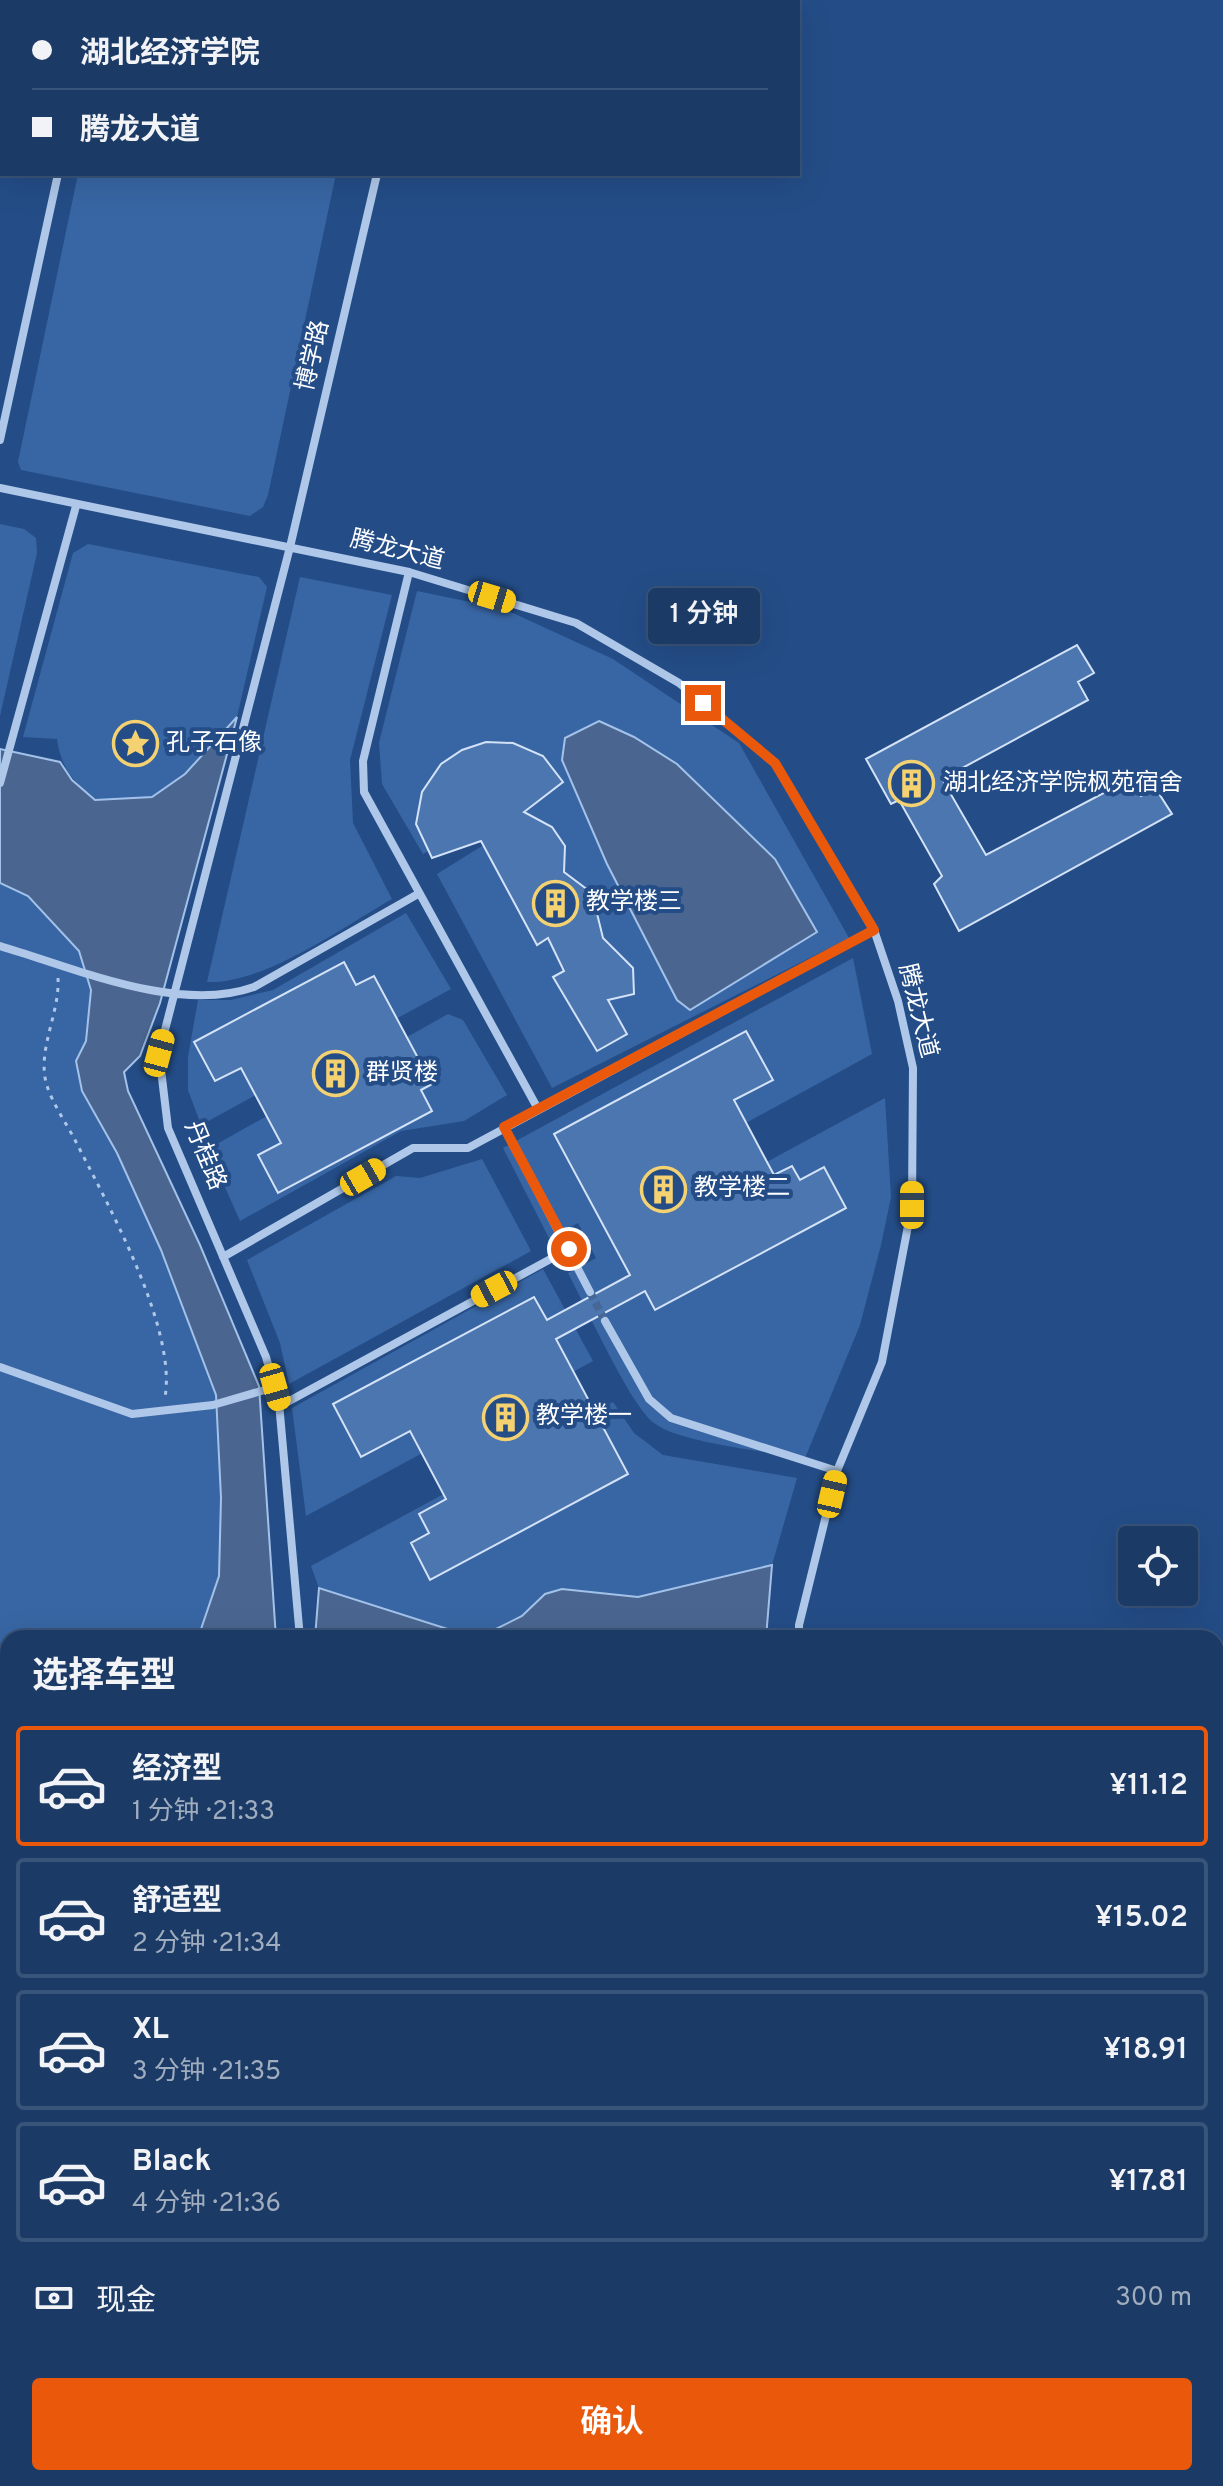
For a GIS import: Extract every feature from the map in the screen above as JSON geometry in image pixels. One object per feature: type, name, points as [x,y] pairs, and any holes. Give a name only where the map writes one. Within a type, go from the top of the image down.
[{"type":"street","points":[[0,440],[58,176]]},
{"type":"street","name":"博学路","points":[[290,547],[377,176]]},
{"type":"street","name":"腾龙大道","points":[[0,488],[409,572],[576,623],[679,683],[775,763],[874,930],[898,1001],[913,1068],[912,1205],[882,1362],[837,1471],[799,1630]]},
{"type":"street","points":[[0,783],[76,506]]},
{"type":"street","name":"丹桂路","points":[[290,547],[170,994],[159,1053],[168,1128],[266,1357],[280,1406],[299,1630]]},
{"type":"street","points":[[409,572],[363,761],[364,792],[538,1109]]},
{"type":"street","points":[[0,946],[170,994],[228,996],[254,987],[418,894]]},
{"type":"street","points":[[223,1257],[413,1148],[468,1148],[874,930]]},
{"type":"street","points":[[504,1127],[590,1292]]},
{"type":"street","points":[[280,1406],[569,1249]]},
{"type":"street","points":[[605,1321],[649,1399],[671,1418],[837,1471]]},
{"type":"street","points":[[0,1367],[132,1414],[213,1405],[275,1387]]},
{"type":"path","points":[[55,962],[59,1002],[43,1057],[47,1085],[121,1232],[158,1330],[169,1376],[163,1411]]},
{"type":"shaded area","points":[[78,176],[336,176],[263,507],[250,516],[21,470],[18,462]]},
{"type":"shaded area","points":[[0,524],[24,529],[36,538],[37,553],[0,716]]},
{"type":"shaded area","points":[[88,544],[259,577],[267,587],[237,717],[185,774],[152,797],[95,800],[69,773],[57,739],[23,737],[73,553]]},
{"type":"shaded area","points":[[300,577],[392,595],[350,760],[353,823],[392,899],[277,964],[253,974],[207,982]]},
{"type":"shaded area","points":[[417,591],[504,609],[613,659],[739,743],[849,938],[552,1088],[437,874],[490,841],[480,824],[423,854],[382,784],[379,743]],"holes":[[[677,764],[775,859],[817,932]]]},
{"type":"shaded area","points":[[237,717],[160,1003],[140,1056],[124,1072],[128,1091],[200,1245],[259,1386],[275,1630],[201,1630],[219,1576],[221,1498],[216,1395],[161,1250],[117,1153],[82,1091],[76,1061],[86,1041],[91,990],[79,951],[28,896],[0,883],[0,749],[60,762],[72,780],[95,800],[152,797],[185,774]]},
{"type":"shaded area","points":[[599,721],[634,737],[677,764],[775,859],[817,932],[690,1010],[677,1000],[607,864],[562,760],[565,738]]},
{"type":"shaded area","points":[[0,883],[28,896],[79,951],[91,990],[86,1041],[76,1061],[82,1091],[117,1153],[161,1250],[216,1395],[221,1498],[219,1576],[201,1630],[0,1630]]},
{"type":"shaded area","points":[[406,913],[451,989],[201,1125],[188,1090],[188,1057],[198,1000],[231,1000],[273,990]]},
{"type":"shaded area","points":[[853,958],[872,1054],[713,1141],[735,1179],[885,1098],[891,1197],[860,1325],[805,1458],[704,1441],[666,1430],[644,1413],[633,1396],[568,1273],[596,1258],[578,1223],[549,1238],[503,1148]]},
{"type":"shaded area","points":[[448,1014],[463,1020],[507,1095],[464,1121],[401,1131],[240,1221],[208,1149]]},
{"type":"shaded area","points":[[482,1159],[531,1251],[289,1384],[280,1343],[247,1260],[396,1176],[420,1178]]},
{"type":"shaded area","points":[[543,1269],[593,1361],[306,1516],[292,1408]]},
{"type":"shaded area","points":[[613,1402],[634,1433],[663,1455],[797,1478],[772,1565],[638,1597],[562,1589],[545,1594],[522,1616],[494,1630],[451,1630],[319,1588],[311,1566]]},
{"type":"shaded area","points":[[772,1565],[767,1630],[494,1630],[522,1616],[545,1594],[562,1589],[638,1597]]},
{"type":"shaded area","points":[[319,1588],[451,1630],[316,1630]]},
{"type":"building","name":"湖北经济学院枫苑宿舍","points":[[1077,645],[1094,673],[1078,682],[1088,700],[942,779],[986,855],[1134,777],[1141,796],[1156,789],[1172,814],[959,931],[934,884],[942,876],[899,800],[891,804],[866,759]]},
{"type":"building","name":"教学楼三","points":[[486,742],[513,743],[543,756],[563,782],[524,812],[552,827],[565,846],[564,872],[592,893],[603,938],[633,968],[634,994],[608,1000],[627,1034],[597,1051],[553,977],[564,971],[548,938],[537,945],[481,841],[432,858],[416,824],[422,792],[441,764],[462,750]]},
{"type":"building","name":"群贤楼","points":[[344,962],[356,985],[374,976],[432,1084],[421,1090],[432,1111],[278,1193],[258,1155],[281,1143],[241,1068],[215,1081],[194,1042]]},
{"type":"building","points":[[746,1031],[773,1080],[734,1100],[774,1175],[792,1166],[800,1180],[824,1167],[846,1208],[655,1310],[645,1291],[556,1339],[628,1474],[430,1580],[411,1543],[429,1533],[419,1514],[446,1499],[410,1431],[361,1457],[333,1404],[534,1297],[547,1320],[630,1275],[554,1134]]},
{"type":"tunnel","points":[[590,1292],[605,1321]]},
{"type":"place","name":"孔子石像","points":[[135,744]]},
{"type":"place","name":"湖北经济学院枫苑宿舍","points":[[912,784]]},
{"type":"place","name":"教学楼三","points":[[555,903]]},
{"type":"place","name":"群贤楼","points":[[335,1074]]},
{"type":"place","name":"教学楼二","points":[[663,1189]]},
{"type":"place","name":"教学楼一","points":[[505,1417]]},
{"type":"route","points":[[569,1249],[504,1127],[874,930],[775,763],[703,703]]}]
